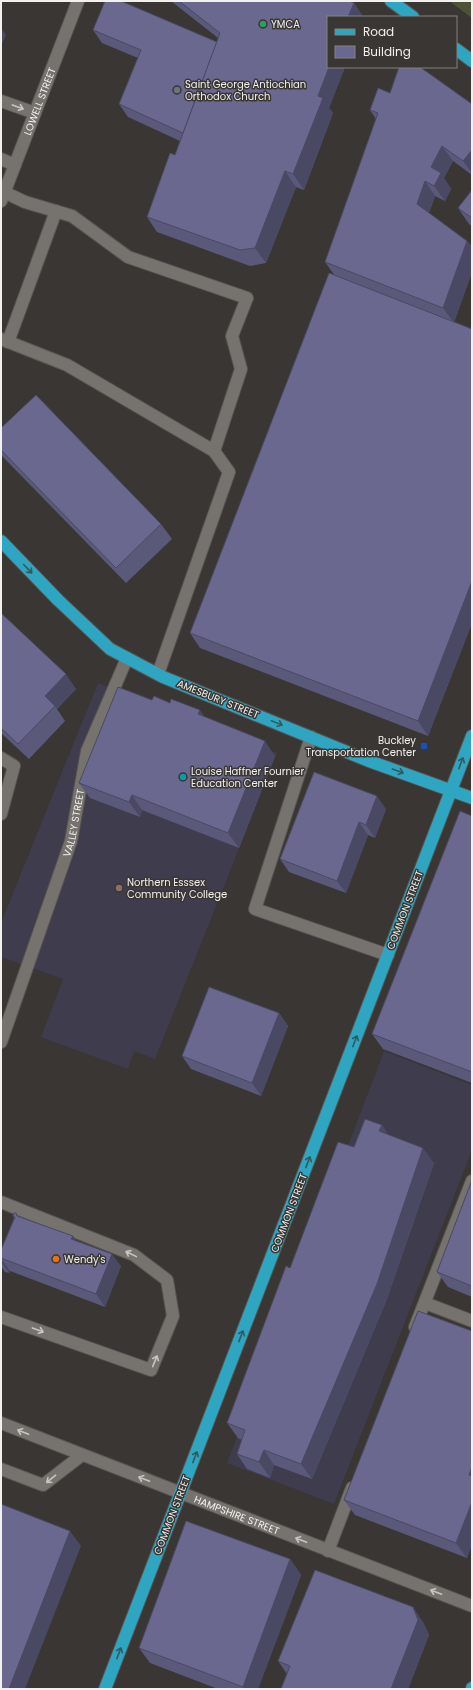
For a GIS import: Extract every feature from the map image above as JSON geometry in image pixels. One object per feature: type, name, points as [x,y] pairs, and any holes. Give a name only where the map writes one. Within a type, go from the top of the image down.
[{"type":"main road","points":[[391,1],[412,16]]},
{"type":"main road","points":[[457,50],[472,61]]},
{"type":"main road","name":"AMESBURY STREET","points":[[1,541],[58,600],[110,649],[158,674],[369,761],[472,798]]},
{"type":"main road","name":"COMMON STREET","points":[[105,1689],[472,736]]},
{"type":"street","name":"LOWELL STREET","points":[[3,196],[78,1]]},
{"type":"street","points":[[1,102],[35,113]]},
{"type":"street","points":[[1,158],[15,165]]},
{"type":"street","points":[[3,196],[56,210],[72,216],[128,257],[247,298],[232,336],[241,368],[214,451]]},
{"type":"street","points":[[56,210],[5,340],[67,365],[214,451],[229,472],[158,674]]},
{"type":"street","name":"VALLEY STREET","points":[[1,1042],[71,841],[87,751],[127,658]]},
{"type":"street","points":[[312,737],[255,909],[388,955]]},
{"type":"street","points":[[1,758],[14,766],[1,814]]},
{"type":"street","points":[[410,1339],[472,1181]]},
{"type":"street","points":[[1,1202],[134,1255],[167,1280],[173,1316],[151,1370],[1,1317]]},
{"type":"street","points":[[425,1303],[472,1321]]},
{"type":"street","name":"HAMPSHIRE STREET","points":[[1,1424],[472,1606]]},
{"type":"street","points":[[1,1469],[43,1485],[82,1455]]},
{"type":"street","points":[[328,1551],[357,1476]]},
{"type":"shaded area","name":"Northern Esssex Community College","points":[[98,683],[277,753],[155,1059],[134,1051],[128,1069],[41,1037],[63,979],[1,957],[1,923]]},
{"type":"shaded area","points":[[384,1051],[472,1085],[472,1150],[334,1504],[227,1463]]},
{"type":"green space","points":[[449,1],[472,1],[472,18]]},
{"type":"building","name":"Saint George Antiochian Orthodox Church","points":[[105,1],[121,1],[217,42],[183,133],[119,104],[141,50],[93,30]]},
{"type":"building","name":"YMCA","points":[[179,1],[350,1],[354,3],[348,16],[327,16],[327,68],[329,68],[318,96],[323,98],[293,174],[285,171],[255,248],[240,250],[147,217],[170,153],[175,155],[220,33]]},
{"type":"building","points":[[399,68],[421,68],[472,104],[472,150],[463,161],[442,146],[431,167],[441,173],[434,186],[425,181],[417,204],[467,241],[443,308],[325,262],[378,113],[370,110],[378,88],[390,93]]},
{"type":"building","points":[[472,190],[472,218],[458,208]]},
{"type":"building","points":[[329,273],[472,329],[472,581],[418,721],[190,633]]},
{"type":"building","points":[[36,395],[161,524],[116,568],[1,450],[1,428]]},
{"type":"building","points":[[1,613],[66,674],[45,696],[55,706],[18,744],[1,728]]},
{"type":"building","name":"Louise Haffner Fournier Education Center","points":[[118,687],[152,700],[154,696],[170,703],[171,699],[200,710],[198,714],[265,741],[228,833],[132,795],[129,802],[79,783]]},
{"type":"building","points":[[314,772],[377,796],[366,825],[359,822],[337,881],[280,859]]},
{"type":"building","points":[[460,811],[472,816],[472,1072],[372,1034]]},
{"type":"building","points":[[209,987],[279,1013],[252,1083],[182,1056]]},
{"type":"building","points":[[365,1119],[382,1125],[379,1131],[423,1148],[377,1284],[301,1464],[264,1450],[259,1462],[237,1454],[245,1430],[227,1423],[286,1266],[290,1268],[338,1142],[354,1147]]},
{"type":"building","points":[[472,1180],[472,1286],[437,1272]]},
{"type":"building","name":"Wendy's","points":[[14,1213],[16,1213],[17,1216],[73,1236],[71,1239],[112,1254],[96,1294],[1,1258],[1,1250],[15,1217],[13,1216]]},
{"type":"building","points":[[418,1311],[472,1331],[472,1467],[469,1475],[472,1476],[472,1502],[456,1543],[344,1500]]},
{"type":"building","points":[[1,1504],[70,1531],[9,1689],[1,1689]]},
{"type":"building","points":[[186,1521],[290,1559],[243,1687],[139,1648]]},
{"type":"building","points":[[315,1570],[413,1607],[418,1620],[391,1689],[281,1689],[290,1666],[278,1661]]},
{"type":"place","name":"YMCA","points":[[263,24]]},
{"type":"place","name":"Saint George Antiochian Orthodox Church","points":[[177,90]]},
{"type":"place","name":"Buckley Transportation Center","points":[[424,746]]},
{"type":"place","name":"Louise Haffner Fournier Education Center","points":[[183,777]]},
{"type":"place","name":"Northern Esssex Community College","points":[[119,888]]},
{"type":"place","name":"Wendy's","points":[[56,1259]]}]
